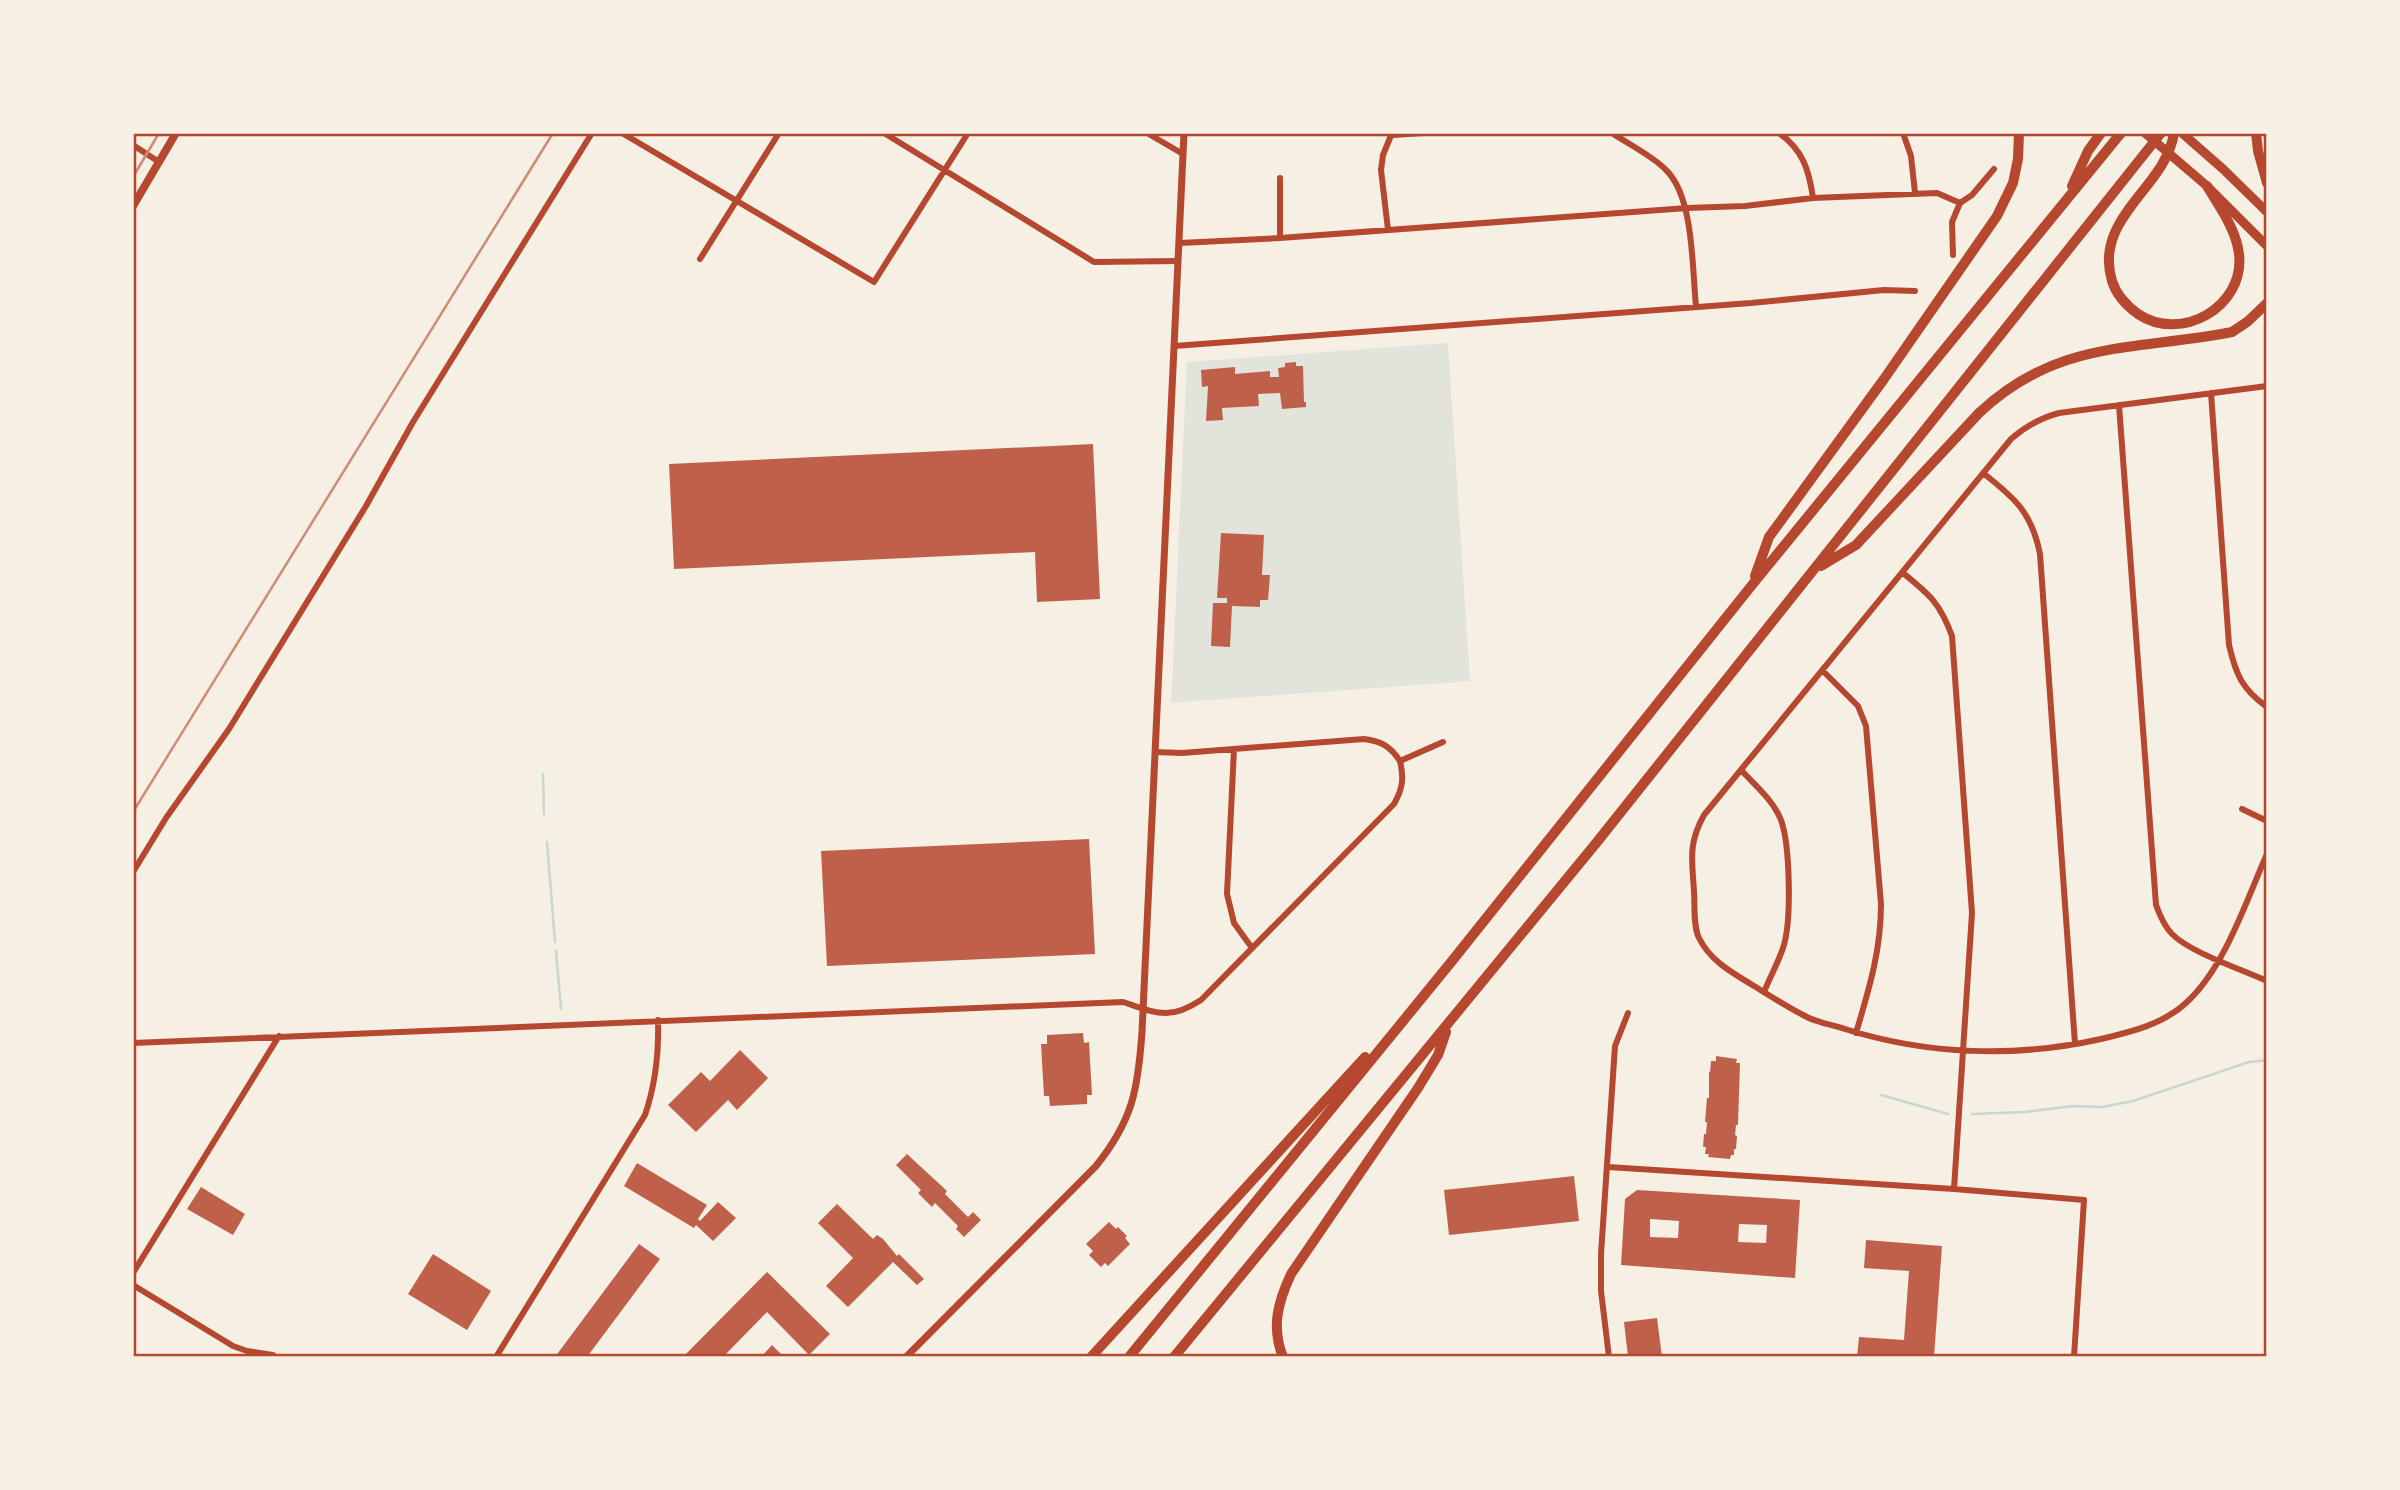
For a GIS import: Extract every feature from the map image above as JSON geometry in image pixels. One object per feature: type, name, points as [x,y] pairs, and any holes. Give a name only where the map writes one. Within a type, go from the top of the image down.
[{"type":"highway","points":[[1752,585],[1769,537],[1884,379],[1997,216],[2013,183],[2020,133]]},
{"type":"highway","points":[[2067,198],[2088,151],[2101,133]]},
{"type":"highway","points":[[1129,1357],[2121,133]]},
{"type":"highway","points":[[1174,1357],[1305,1195],[1448,1026],[1816,569],[2161,133]]},
{"type":"highway","points":[[2175,133],[2173,143],[2151,180],[2115,232],[2109,257],[2109,271],[2120,296],[2128,306],[2149,320],[2172,325],[2193,322],[2213,312],[2233,287],[2239,265],[2237,244],[2229,222],[2207,186]]},
{"type":"highway","points":[[2256,133],[2267,183]]},
{"type":"highway","points":[[1816,569],[1856,545],[1979,414],[2000,394],[2025,377],[2084,354],[2232,332],[2267,303]]},
{"type":"highway","points":[[1091,1357],[1452,961]]},
{"type":"highway","points":[[1283,1357],[1276,1326],[1279,1298],[1291,1274],[1438,1055],[1448,1026]]},
{"type":"main road","points":[[133,206],[176,133]]},
{"type":"main road","points":[[2145,133],[2207,186],[2267,246]]},
{"type":"main road","points":[[2182,133],[2267,212]]},
{"type":"street","points":[[133,872],[166,818],[229,729],[366,506],[413,422],[592,133]]},
{"type":"street","points":[[622,133],[874,282],[968,133]]},
{"type":"street","points":[[700,259],[779,133]]},
{"type":"street","points":[[884,133],[1094,262],[1178,261]]},
{"type":"street","points":[[1147,133],[1183,154]]},
{"type":"street","points":[[906,1357],[1096,1166],[1126,1121],[1135,1095],[1139,1068],[1184,133]]},
{"type":"street","points":[[1388,230],[1381,170],[1383,155],[1392,134],[1424,133]]},
{"type":"street","points":[[1612,133],[1667,170],[1678,187],[1687,208],[1696,306]]},
{"type":"street","points":[[1779,133],[1793,143],[1802,157],[1809,173],[1812,198]]},
{"type":"street","points":[[1903,133],[1910,156],[1915,193]]},
{"type":"street","points":[[133,145],[159,162]]},
{"type":"street","points":[[1952,255],[1952,222],[1960,203],[1972,195],[1994,169]]},
{"type":"street","points":[[1280,178],[1280,238]]},
{"type":"street","points":[[1180,243],[1745,206],[1812,198],[1937,193],[1960,203]]},
{"type":"street","points":[[1174,345],[1884,290],[1915,291]]},
{"type":"street","points":[[2267,386],[2060,413],[2043,417],[2026,426],[2011,439],[1704,815],[1695,832],[1691,853],[1698,937],[1716,962],[1810,1018],[1906,1046],[1965,1050],[2038,1049],[2075,1045],[2142,1028],[2164,1018],[2192,997],[2205,983],[2219,960],[2267,854]]},
{"type":"street","points":[[2211,393],[2229,645],[2235,673],[2251,696],[2267,707]]},
{"type":"street","points":[[2119,405],[2156,905],[2172,934],[2186,944],[2267,981]]},
{"type":"street","points":[[1983,473],[2014,497],[2028,515],[2040,554],[2075,1045]]},
{"type":"street","points":[[1903,573],[1929,594],[1943,611],[1952,636],[1972,913],[1954,1189]]},
{"type":"street","points":[[1823,671],[1858,705],[1866,726],[1881,931],[1877,958],[1856,1032]]},
{"type":"street","points":[[133,1043],[1123,1002],[1158,1014],[1178,1011],[1200,1000],[1394,804],[1404,776],[1400,761],[1392,749],[1379,741],[1364,739],[1182,753],[1155,752]]},
{"type":"street","points":[[1400,761],[1443,742]]},
{"type":"street","points":[[1234,749],[1227,894],[1234,923],[1252,948]]},
{"type":"street","points":[[1741,770],[1770,801],[1781,820],[1786,841],[1788,923],[1783,947],[1764,992]]},
{"type":"street","points":[[2242,809],[2267,821]]},
{"type":"street","points":[[1609,1357],[1601,1272],[1615,1046],[1628,1013]]},
{"type":"street","points":[[496,1357],[645,1115],[656,1075],[658,1020]]},
{"type":"street","points":[[133,1273],[279,1036]]},
{"type":"street","points":[[1608,1167],[2084,1200],[2074,1357]]},
{"type":"street","points":[[133,1285],[233,1346],[273,1355]]},
{"type":"shaded area","points":[[1448,343],[1470,681],[1171,703],[1187,362]]},
{"type":"building","points":[[1296,362],[1296,366],[1303,366],[1306,407],[1282,409],[1280,393],[1258,394],[1259,406],[1222,408],[1223,420],[1206,421],[1208,386],[1202,387],[1201,370],[1235,367],[1235,374],[1270,371],[1270,377],[1279,377],[1278,368],[1285,367],[1285,363]]},
{"type":"building","points":[[1093,444],[1100,599],[1037,602],[1035,552],[674,569],[669,464]]},
{"type":"building","points":[[1221,533],[1264,535],[1262,575],[1270,575],[1268,600],[1260,600],[1260,607],[1232,606],[1230,647],[1211,646],[1213,603],[1227,603],[1227,598],[1217,598]]},
{"type":"building","points":[[1089,839],[1095,954],[827,966],[821,851]]},
{"type":"building","points":[[1083,1033],[1084,1043],[1089,1042],[1092,1095],[1087,1095],[1087,1104],[1050,1106],[1049,1096],[1044,1096],[1041,1044],[1047,1044],[1047,1035]]},
{"type":"building","points":[[740,1050],[768,1078],[737,1110],[728,1100],[696,1132],[668,1105],[701,1072],[710,1081]]},
{"type":"building","points":[[1716,1056],[1737,1059],[1736,1063],[1740,1063],[1736,1149],[1730,1159],[1708,1157],[1709,1154],[1705,1154],[1706,1147],[1703,1147],[1709,1072],[1711,1061],[1716,1061]]},
{"type":"building","points":[[907,1154],[947,1191],[945,1194],[968,1217],[973,1212],[981,1220],[964,1237],[956,1229],[958,1226],[935,1203],[932,1207],[918,1193],[921,1190],[896,1165]]},
{"type":"building","points":[[637,1163],[707,1205],[698,1219],[700,1221],[718,1202],[736,1218],[713,1241],[696,1225],[694,1228],[624,1186]]},
{"type":"building","points":[[1574,1176],[1579,1221],[1449,1235],[1444,1190]]},
{"type":"building","points":[[201,1187],[245,1214],[233,1235],[187,1209]]},
{"type":"building","points":[[1637,1190],[1800,1200],[1795,1278],[1621,1265],[1625,1199]],"holes":[[[1650,1219],[1679,1221],[1678,1238],[1650,1237]],[[1739,1224],[1767,1225],[1766,1243],[1738,1242]]]},
{"type":"building","points":[[837,1204],[873,1239],[877,1235],[883,1239],[897,1256],[899,1254],[924,1279],[917,1285],[893,1262],[848,1307],[826,1286],[853,1258],[818,1223]]},
{"type":"building","points":[[1109,1222],[1127,1236],[1125,1238],[1130,1244],[1108,1266],[1105,1263],[1101,1267],[1089,1255],[1093,1251],[1086,1244]]},
{"type":"building","points":[[1866,1240],[1942,1246],[1934,1357],[1857,1357],[1859,1337],[1904,1340],[1909,1271],[1864,1268]]},
{"type":"building","points":[[639,1244],[660,1259],[587,1357],[555,1357]]},
{"type":"building","points":[[433,1254],[491,1291],[467,1330],[408,1294]]},
{"type":"building","points":[[767,1272],[830,1334],[809,1355],[767,1312],[723,1357],[683,1357]]},
{"type":"building","points":[[1657,1318],[1662,1357],[1628,1357],[1624,1322]]},
{"type":"building","points":[[772,1345],[784,1357],[761,1357]]},
{"type":"waterway","points":[[543,774],[544,814]]},
{"type":"waterway","points":[[547,842],[555,942]]},
{"type":"waterway","points":[[556,951],[561,1009]]},
{"type":"waterway","points":[[1972,1114],[2025,1112],[2073,1106],[2102,1107],[2133,1101],[2249,1062],[2267,1060]]},
{"type":"waterway","points":[[1881,1095],[1948,1114]]},
{"type":"railway","points":[[133,177],[159,133]]},
{"type":"railway","points":[[133,812],[553,133]]}]
